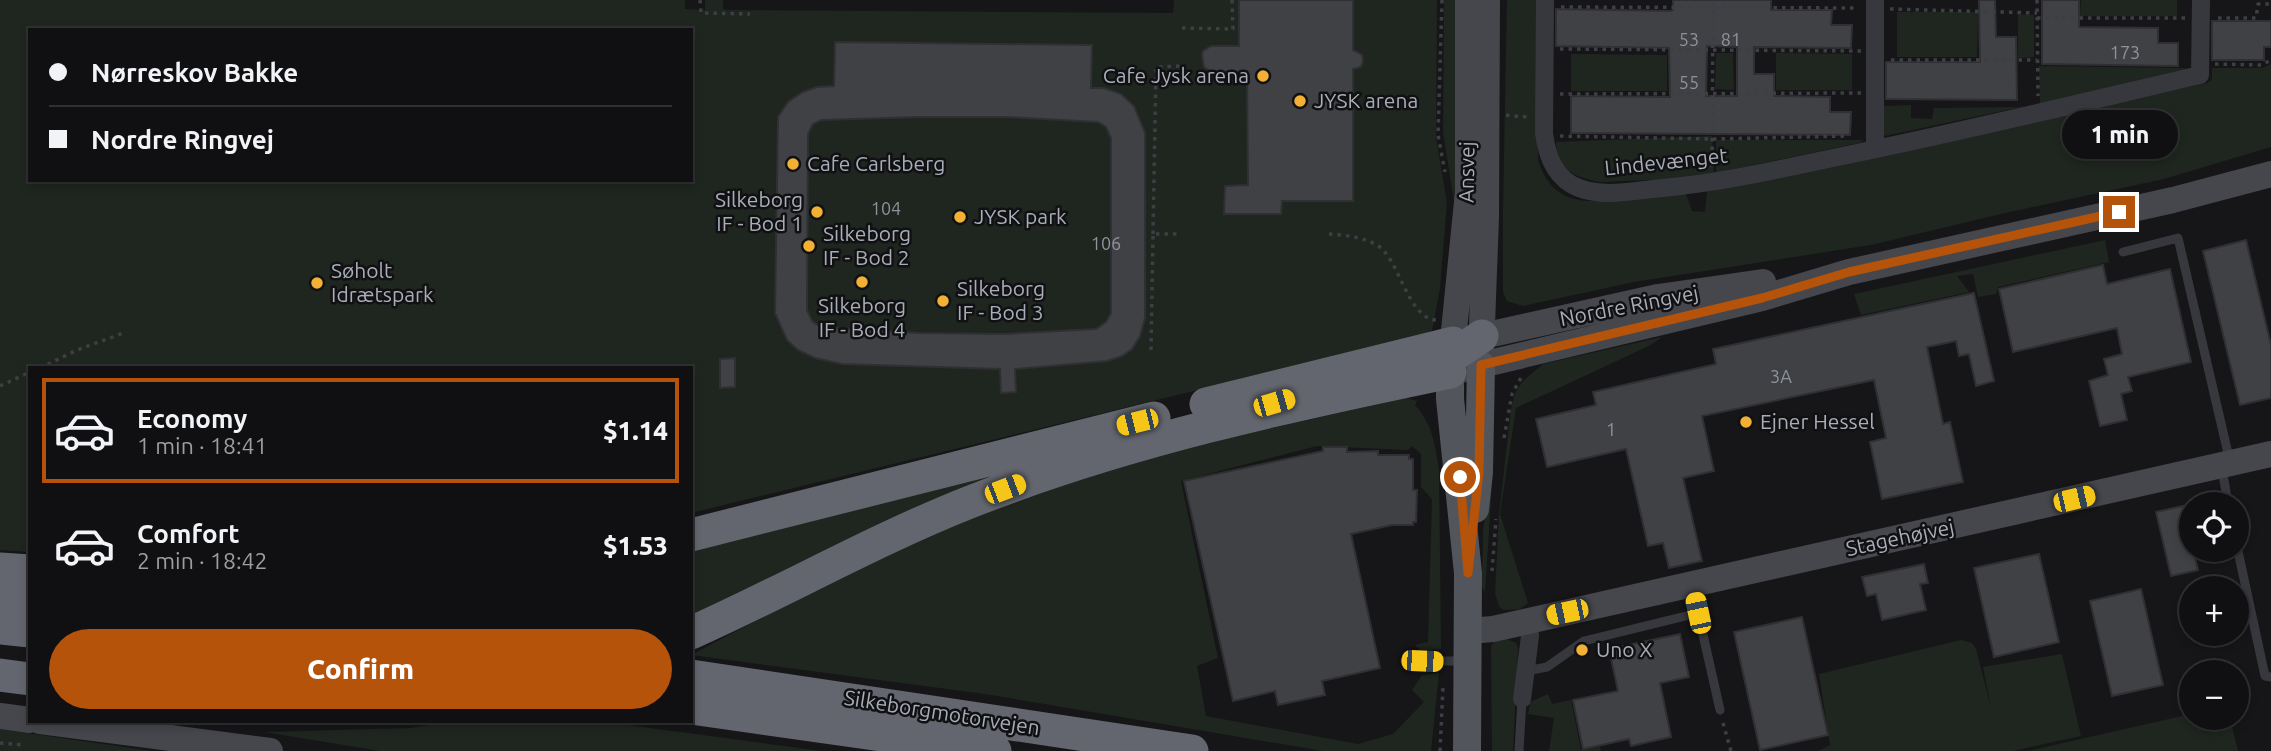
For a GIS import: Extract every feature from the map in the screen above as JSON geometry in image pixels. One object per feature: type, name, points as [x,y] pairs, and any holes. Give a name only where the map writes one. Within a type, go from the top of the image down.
[{"type":"highway","points":[[693,632],[850,554],[927,520],[1084,461],[1463,349]]},
{"type":"highway","points":[[693,534],[1396,356],[1463,349]]},
{"type":"highway","points":[[0,569],[28,571]]},
{"type":"highway","points":[[0,597],[28,600]]},
{"type":"highway","points":[[0,628],[28,631]]},
{"type":"highway","points":[[0,675],[28,679]]},
{"type":"highway","name":"Silkeborgmotorvejen","points":[[693,676],[1192,751]]},
{"type":"highway","name":"Silkeborgmotorvejen","points":[[693,708],[995,751]]},
{"type":"main road","points":[[1463,349],[1450,399],[1480,574],[1468,631],[1456,662],[1467,751]]},
{"type":"street","name":"Ansvej","points":[[1463,349],[1468,192],[1468,0]]},
{"type":"street","name":"Ansvej","points":[[1463,349],[1486,217],[1487,0]]},
{"type":"street","name":"Lindevænget","points":[[1545,3],[1544,135],[1548,155],[1554,169],[1565,181],[1601,193],[1712,183],[1875,143],[2038,113],[2200,75]]},
{"type":"street","points":[[1875,4],[1875,143]]},
{"type":"street","points":[[2200,75],[2201,9]]},
{"type":"street","name":"Nordre Ringvej","points":[[1463,349],[1750,301],[1849,272],[2174,200],[2271,174]]},
{"type":"street","name":"Nordre Ringvej","points":[[1463,349],[1658,298],[1849,272]]},
{"type":"street","name":"Stagehøjvej","points":[[1468,631],[1493,629],[2271,454]]},
{"type":"street","points":[[1522,699],[1530,636],[1529,621]]},
{"type":"street","points":[[0,716],[28,720]]},
{"type":"street","points":[[55,723],[270,751]]},
{"type":"lane","points":[[2123,252],[2178,238],[2226,465],[2227,492]]},
{"type":"lane","points":[[2240,562],[2265,676],[2271,677]]},
{"type":"lane","points":[[1692,584],[1720,710]]},
{"type":"lane","points":[[1526,671],[1547,667],[1584,641],[1698,613]]},
{"type":"lane","points":[[1405,661],[1456,662]]},
{"type":"lane","points":[[1519,751],[1522,699]]},
{"type":"path","points":[[701,0],[701,13],[750,14]]},
{"type":"path","points":[[1182,28],[1233,29],[1232,0]]},
{"type":"path","points":[[1442,0],[1438,135],[1447,182]]},
{"type":"path","points":[[1712,183],[1713,0]]},
{"type":"path","points":[[2037,0],[2038,113]]},
{"type":"path","points":[[1545,3],[1713,7],[1875,4],[2037,15],[2201,9],[2256,18],[2258,4],[2271,4]]},
{"type":"path","points":[[1544,49],[1713,50],[2037,60]]},
{"type":"path","points":[[2200,75],[2210,64],[2261,65],[2271,60]]},
{"type":"path","points":[[1151,350],[1156,67],[1182,66]]},
{"type":"path","points":[[1497,115],[1522,117],[1544,101],[1875,93]]},
{"type":"path","points":[[1544,135],[1875,143]]},
{"type":"path","points":[[1153,234],[1181,233]]},
{"type":"path","points":[[1329,234],[1353,236],[1379,246],[1392,262],[1409,296],[1422,313],[1463,349]]},
{"type":"path","points":[[44,366],[77,350],[126,332]]},
{"type":"path","points":[[1502,449],[1512,394],[1521,377],[1530,369]]},
{"type":"path","points":[[0,386],[28,373]]},
{"type":"path","points":[[1480,574],[1496,513]]},
{"type":"path","points":[[1440,751],[1456,662]]},
{"type":"path","points":[[1720,710],[1731,751]]},
{"type":"path","points":[[0,743],[22,745]]},
{"type":"shaded area","points":[[0,0],[685,0],[685,9],[705,10],[705,0],[723,0],[723,9],[729,10],[1173,13],[1174,0],[1437,0],[1436,138],[1447,203],[1440,288],[1432,331],[1365,356],[1363,350],[693,513],[693,366],[28,366],[28,552],[0,550]]},
{"type":"shaded area","points":[[1444,0],[1457,0],[1454,201],[1443,133]]},
{"type":"shaded area","points":[[1507,0],[1537,0],[1538,160],[1553,187],[1574,199],[1600,201],[1685,191],[1692,211],[1705,212],[1707,191],[2207,83],[2212,80],[2212,68],[2262,68],[2271,64],[2271,147],[2164,179],[1871,245],[1634,282],[1523,306],[1507,301],[1503,292]]},
{"type":"shaded area","points":[[2081,0],[2177,0],[2177,16],[2080,16]]},
{"type":"shaded area","points":[[1897,12],[1978,12],[1977,57],[1897,57]]},
{"type":"shaded area","points":[[2018,14],[2034,15],[2034,57],[2018,58]]},
{"type":"shaded area","points":[[1716,53],[1733,53],[1734,90],[1715,89]]},
{"type":"shaded area","points":[[1776,53],[1852,54],[1852,90],[1776,90]]},
{"type":"shaded area","points":[[1571,54],[1667,55],[1667,91],[1571,91]]},
{"type":"shaded area","points":[[2039,66],[2185,68],[2182,72],[2040,104]]},
{"type":"shaded area","points":[[1911,105],[1911,118],[1932,119],[1934,108],[2021,107],[1885,136],[1884,106]]},
{"type":"shaded area","points":[[1712,136],[1714,177],[1600,182],[1582,178],[1569,171],[1560,159],[1556,142]]},
{"type":"shaded area","points":[[1716,140],[1864,140],[1716,173]]},
{"type":"shaded area","points":[[2105,240],[2109,262],[1998,287],[1996,294],[1978,297],[1973,274],[1957,276],[1969,292],[1861,315],[1854,294]]},
{"type":"shaded area","points":[[1662,337],[1651,345],[1516,408],[1500,514],[1528,603],[1520,609],[1503,610],[1495,593],[1499,515],[1515,393],[1523,381],[1543,364]]},
{"type":"shaded area","points":[[1406,398],[1417,401],[1415,405],[1429,428],[1434,443],[1439,470],[1441,649],[1421,651],[1415,645],[1428,642],[1432,499],[1421,487],[1421,454],[1412,446],[1408,450],[1317,446],[1181,481],[1218,658],[1197,666],[1206,716],[1358,744],[1393,734],[1424,702],[1412,690],[1422,675],[1439,673],[1431,751],[1323,751],[985,694],[693,655],[808,593],[930,533],[1058,484],[1143,457]]},
{"type":"shaded area","points":[[1053,449],[693,615],[693,540]]},
{"type":"shaded area","points":[[1493,469],[1485,593],[1482,587],[1483,529]]},
{"type":"shaded area","points":[[1507,639],[1516,643],[1518,648],[1513,751],[1492,751],[1491,646],[1494,642]]},
{"type":"shaded area","points":[[1961,640],[1972,643],[1976,649],[1991,708],[1983,667],[2062,654],[2081,736],[2013,751],[1818,751],[1830,745],[1819,674]]},
{"type":"shaded area","points":[[1548,694],[1552,704],[1571,700],[1581,750],[1600,747],[1601,751],[1549,751],[1554,718],[1528,714],[1530,702]]},
{"type":"shaded area","points":[[2179,717],[2179,730],[2233,730],[2238,751],[2028,751]]},
{"type":"shaded area","points":[[441,723],[613,723],[821,751],[380,751],[264,732],[410,728]]},
{"type":"shaded area","points":[[0,729],[152,751],[0,751]]},
{"type":"building","name":"JYSK arena","points":[[1239,0],[1353,0],[1353,50],[1362,55],[1363,61],[1361,67],[1353,69],[1353,201],[1282,201],[1281,214],[1224,214],[1225,186],[1248,185],[1247,73],[1213,73],[1204,67],[1202,55],[1203,51],[1211,46],[1239,46]]},
{"type":"building","points":[[1673,0],[1771,0],[1771,10],[1832,10],[1831,25],[1852,25],[1851,48],[1754,47],[1754,74],[1774,74],[1774,96],[1830,97],[1830,112],[1851,112],[1850,135],[1571,133],[1571,96],[1670,97],[1669,48],[1556,46],[1556,9],[1673,10]],"holes":[[[1707,46],[1737,47],[1737,96],[1706,96]]]},
{"type":"building","points":[[1979,0],[1995,0],[1996,37],[2016,37],[2017,100],[1886,99],[1886,62],[1980,62]]},
{"type":"building","points":[[2042,0],[2079,0],[2079,27],[2158,28],[2158,43],[2178,43],[2178,66],[2042,64]]},
{"type":"building","points":[[2212,21],[2271,21],[2271,47],[2264,47],[2264,60],[2212,60]]},
{"type":"building","points":[[835,42],[1092,45],[1091,88],[1104,88],[1121,94],[1134,106],[1145,133],[1145,318],[1140,336],[1132,349],[1107,361],[1015,369],[1016,392],[1001,393],[1000,369],[842,364],[815,358],[798,350],[787,340],[775,313],[778,117],[788,102],[803,92],[817,87],[834,86]],"holes":[[[1007,117],[1098,122],[1106,127],[1111,138],[1111,313],[1106,322],[1096,329],[1004,334],[919,333],[820,327],[812,321],[807,310],[808,134],[813,124],[821,120]]]},
{"type":"building","points":[[2246,240],[2271,345],[2271,398],[2240,405],[2203,251]]},
{"type":"building","points":[[2103,265],[2107,284],[2170,269],[2191,362],[2128,377],[2132,391],[2121,394],[2127,420],[2100,426],[2089,381],[2108,375],[2104,359],[2122,354],[2117,328],[2013,352],[1999,289]]},
{"type":"building","points":[[1974,293],[1994,381],[1976,386],[1969,354],[1959,356],[1956,341],[1927,347],[1943,424],[1950,422],[1963,482],[1882,499],[1870,442],[1886,438],[1874,380],[1702,416],[1714,471],[1683,478],[1702,561],[1669,568],[1663,543],[1648,546],[1626,449],[1547,467],[1536,419],[1596,405],[1593,392],[1716,364],[1713,349]]},
{"type":"building","points":[[735,358],[735,387],[720,388],[720,359]]},
{"type":"building","points":[[1323,447],[1347,447],[1347,452],[1378,451],[1378,455],[1409,455],[1409,459],[1413,459],[1413,490],[1417,490],[1416,522],[1413,522],[1413,525],[1392,525],[1351,534],[1380,668],[1322,681],[1325,695],[1278,705],[1275,691],[1233,701],[1184,481],[1323,451]]},
{"type":"building","points":[[2179,507],[2179,562],[2196,562],[2198,570],[2171,576],[2156,512]]},
{"type":"building","points":[[2039,554],[2059,642],[1994,657],[1974,568]]},
{"type":"building","points":[[1924,564],[1928,583],[1920,584],[1926,610],[1882,620],[1876,594],[1867,596],[1862,577]]},
{"type":"building","points":[[2141,589],[2163,685],[2112,696],[2090,601]]},
{"type":"building","points":[[1802,617],[1828,735],[1760,750],[1734,632]]},
{"type":"building","points":[[1680,634],[1689,677],[1660,683],[1671,737],[1631,746],[1629,739],[1583,749],[1573,700],[1618,691],[1609,649]]},
{"type":"place","name":"Cafe Jysk arena","points":[[1263,76]]},
{"type":"place","name":"JYSK arena","points":[[1300,101]]},
{"type":"place","name":"Cafe Carlsberg","points":[[793,164]]},
{"type":"place","name":"Silkeborg IF - Bod 1","points":[[817,212]]},
{"type":"place","name":"JYSK park","points":[[960,217]]},
{"type":"place","name":"Silkeborg IF - Bod 2","points":[[809,246]]},
{"type":"place","name":"Silkeborg IF - Bod 4","points":[[862,282]]},
{"type":"place","name":"Søholt Idrætspark","points":[[317,283]]},
{"type":"place","name":"Silkeborg IF - Bod 3","points":[[943,301]]},
{"type":"place","name":"Ejner Hessel","points":[[1746,422]]},
{"type":"place","name":"Uno X","points":[[1582,650]]},
{"type":"route","points":[[1460,477],[1468,573],[1479,472],[1481,365],[1762,298],[1849,272],[2119,212]]}]
